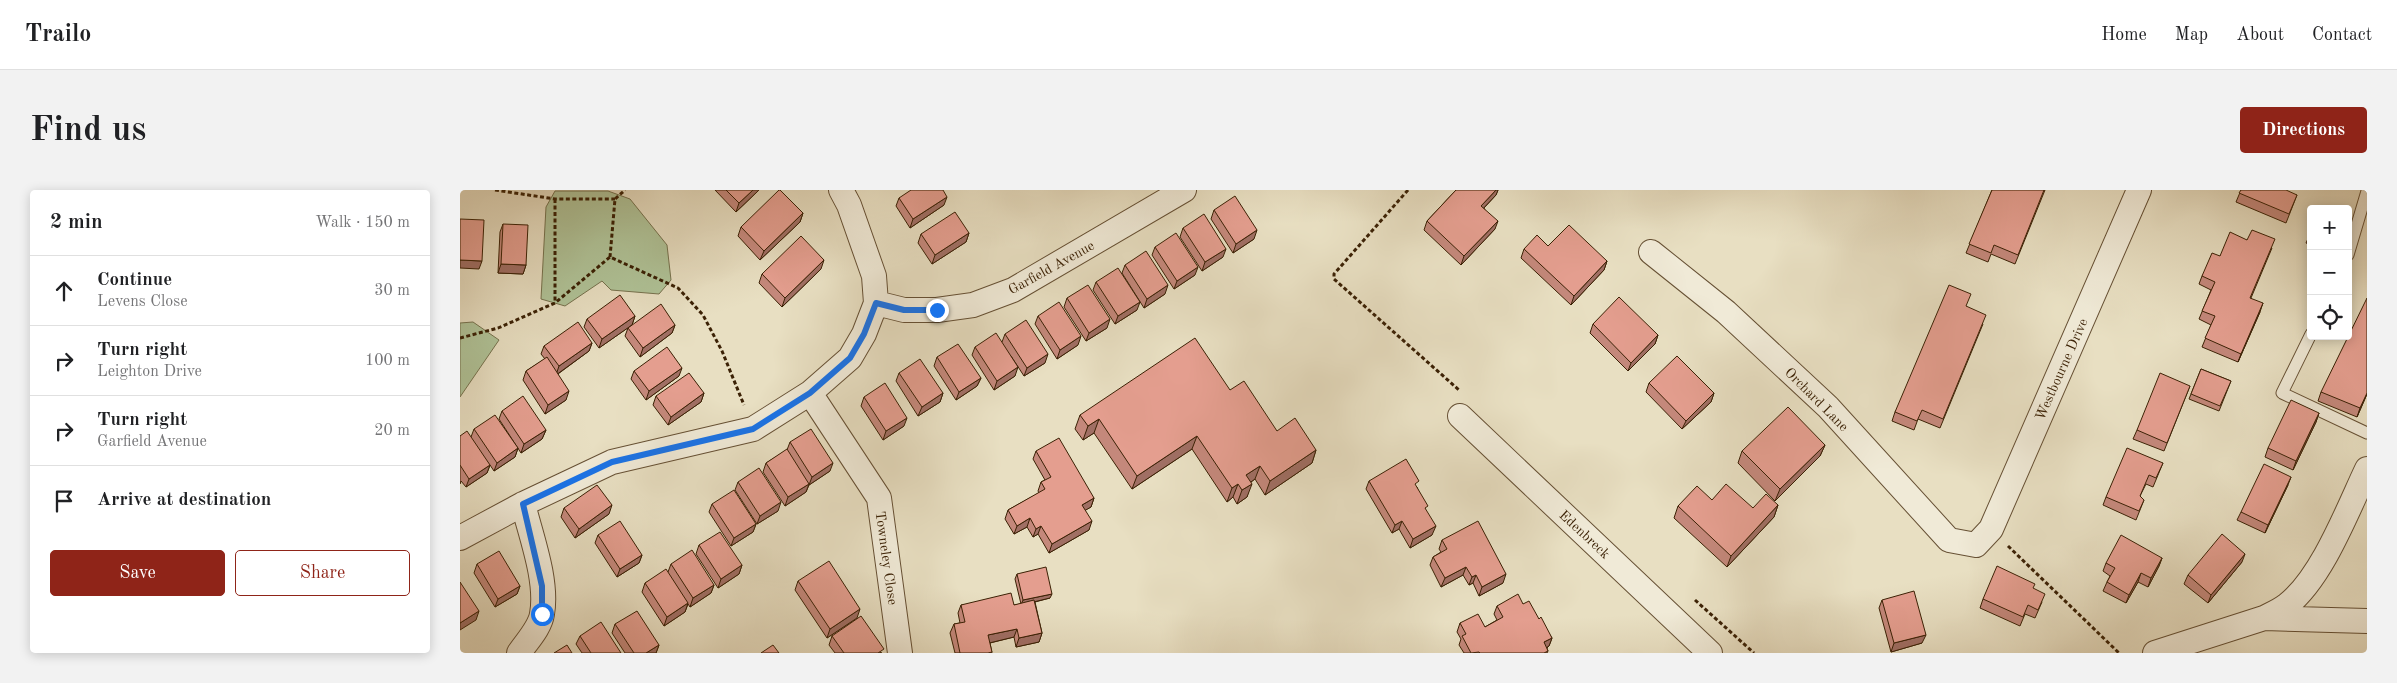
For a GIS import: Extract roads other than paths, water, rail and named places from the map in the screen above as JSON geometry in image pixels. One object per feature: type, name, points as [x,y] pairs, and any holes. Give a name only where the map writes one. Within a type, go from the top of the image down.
[{"type":"street","points":[[460,538],[523,504],[612,462],[753,429],[810,393],[850,358],[864,334],[876,303],[874,276],[849,206],[841,190]]},
{"type":"street","name":"Garfield Avenue","points":[[876,303],[904,310],[937,310],[973,305],[1013,290],[1184,190]]},
{"type":"street","name":"Westbourne Drive","points":[[1984,537],[2139,190]]},
{"type":"street","name":"Orchard Lane","points":[[1651,252],[1726,312],[1828,407],[1949,540],[1984,537]]},
{"type":"street","name":"Towneley Close","points":[[810,393],[879,498],[900,653]]},
{"type":"street","name":"Edenbreck","points":[[1460,416],[1710,653]]},
{"type":"street","points":[[2155,653],[2264,618],[2288,605],[2310,582],[2357,512],[2367,469]]},
{"type":"street","points":[[519,653],[535,632],[542,614],[542,586],[523,504]]},
{"type":"street","points":[[2264,618],[2367,621]]},
{"type":"lane","points":[[2349,250],[2367,191]]},
{"type":"lane","points":[[2308,340],[2282,393],[2367,433]]}]
